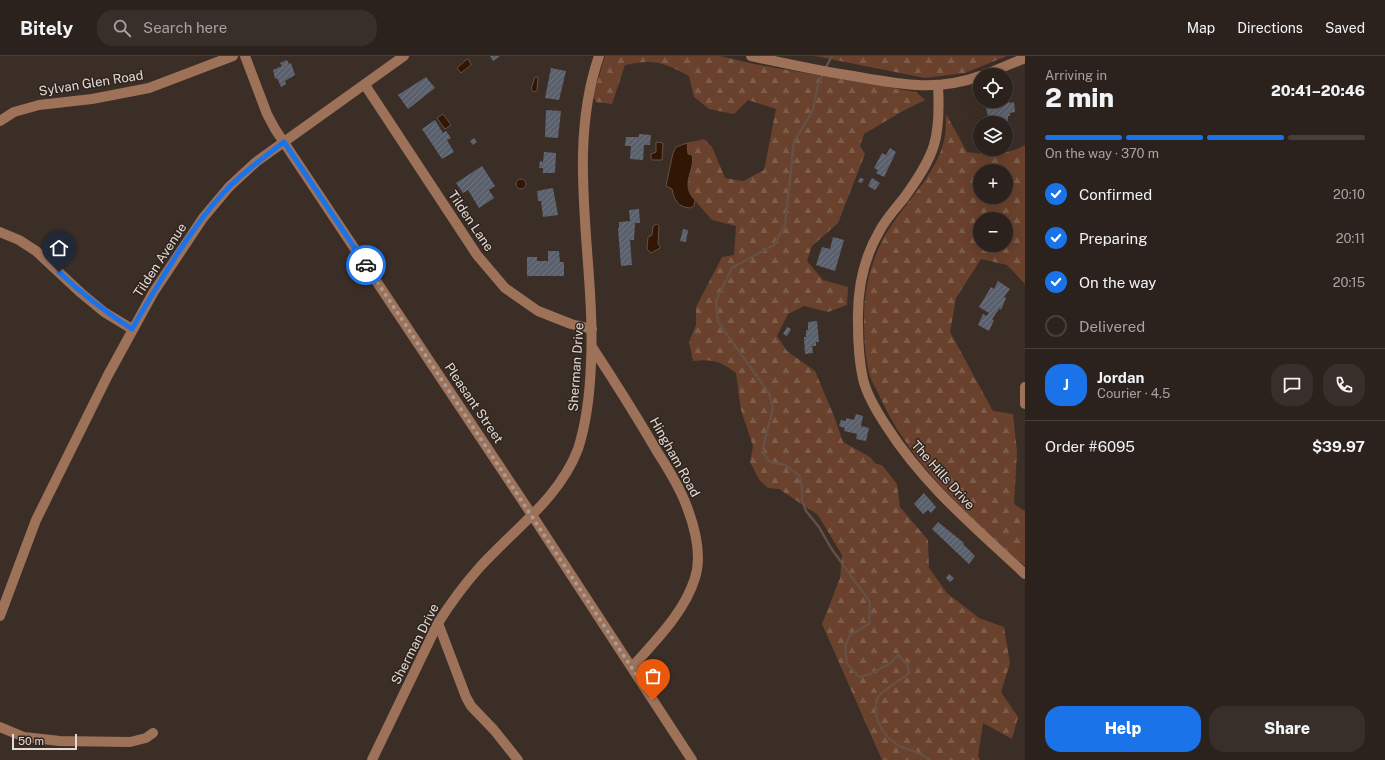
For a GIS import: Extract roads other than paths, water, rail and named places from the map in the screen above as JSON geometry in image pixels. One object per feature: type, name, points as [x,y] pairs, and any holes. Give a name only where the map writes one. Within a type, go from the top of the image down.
[{"type":"street","name":"Sylvan Glen Road","points":[[0,121],[14,112],[39,105],[92,99],[149,88],[233,56]]},
{"type":"street","name":"Pleasant Street","points":[[245,56],[267,114],[284,142],[532,515],[692,760]]},
{"type":"street","name":"Tilden Avenue","points":[[0,616],[36,520],[132,329],[153,293],[203,218],[230,187],[256,162],[404,56]]},
{"type":"street","name":"Sherman Drive","points":[[372,760],[438,624],[449,606],[479,568],[554,491],[568,472],[578,449],[584,426],[590,391],[592,347],[583,156],[586,101],[599,56]]},
{"type":"street","points":[[751,56],[894,84],[938,86],[963,82],[973,78]]},
{"type":"street","points":[[1001,68],[1025,58]]},
{"type":"street","name":"Tilden Lane","points":[[365,85],[477,255],[506,288],[538,311],[571,324],[592,329]]},
{"type":"street","name":"The Hills Drive","points":[[938,86],[940,116],[936,140],[928,164],[880,230],[869,251],[860,280],[857,302],[858,343],[863,379],[877,412],[903,451],[931,485],[975,530],[1025,574]]},
{"type":"street","points":[[0,232],[20,240],[36,251],[81,293],[104,312],[132,329]]},
{"type":"street","name":"Hingham Road","points":[[592,347],[635,413],[679,488],[688,507],[698,548],[698,561],[695,578],[688,596],[678,613],[659,638],[632,667]]},
{"type":"street","points":[[1025,387],[1025,404]]},
{"type":"street","points":[[438,624],[466,698],[471,706],[494,730],[518,760]]},
{"type":"street","points":[[0,727],[24,738],[60,741],[130,742],[146,738],[153,733]]},
{"type":"waterway","points":[[825,69],[832,56]]},
{"type":"waterway","points":[[823,74],[818,85],[813,110],[794,142],[785,225],[774,245],[732,268],[716,301],[718,322],[769,393],[773,408],[763,447],[763,453],[770,462],[785,465],[799,475],[802,486],[802,500],[806,511],[819,527],[831,548],[870,602],[869,624],[850,635],[845,646],[847,664],[859,677],[870,674],[891,663],[898,655],[907,664],[909,673],[882,693],[877,699],[876,715],[882,730],[890,739],[898,745],[918,753],[929,760]]}]
